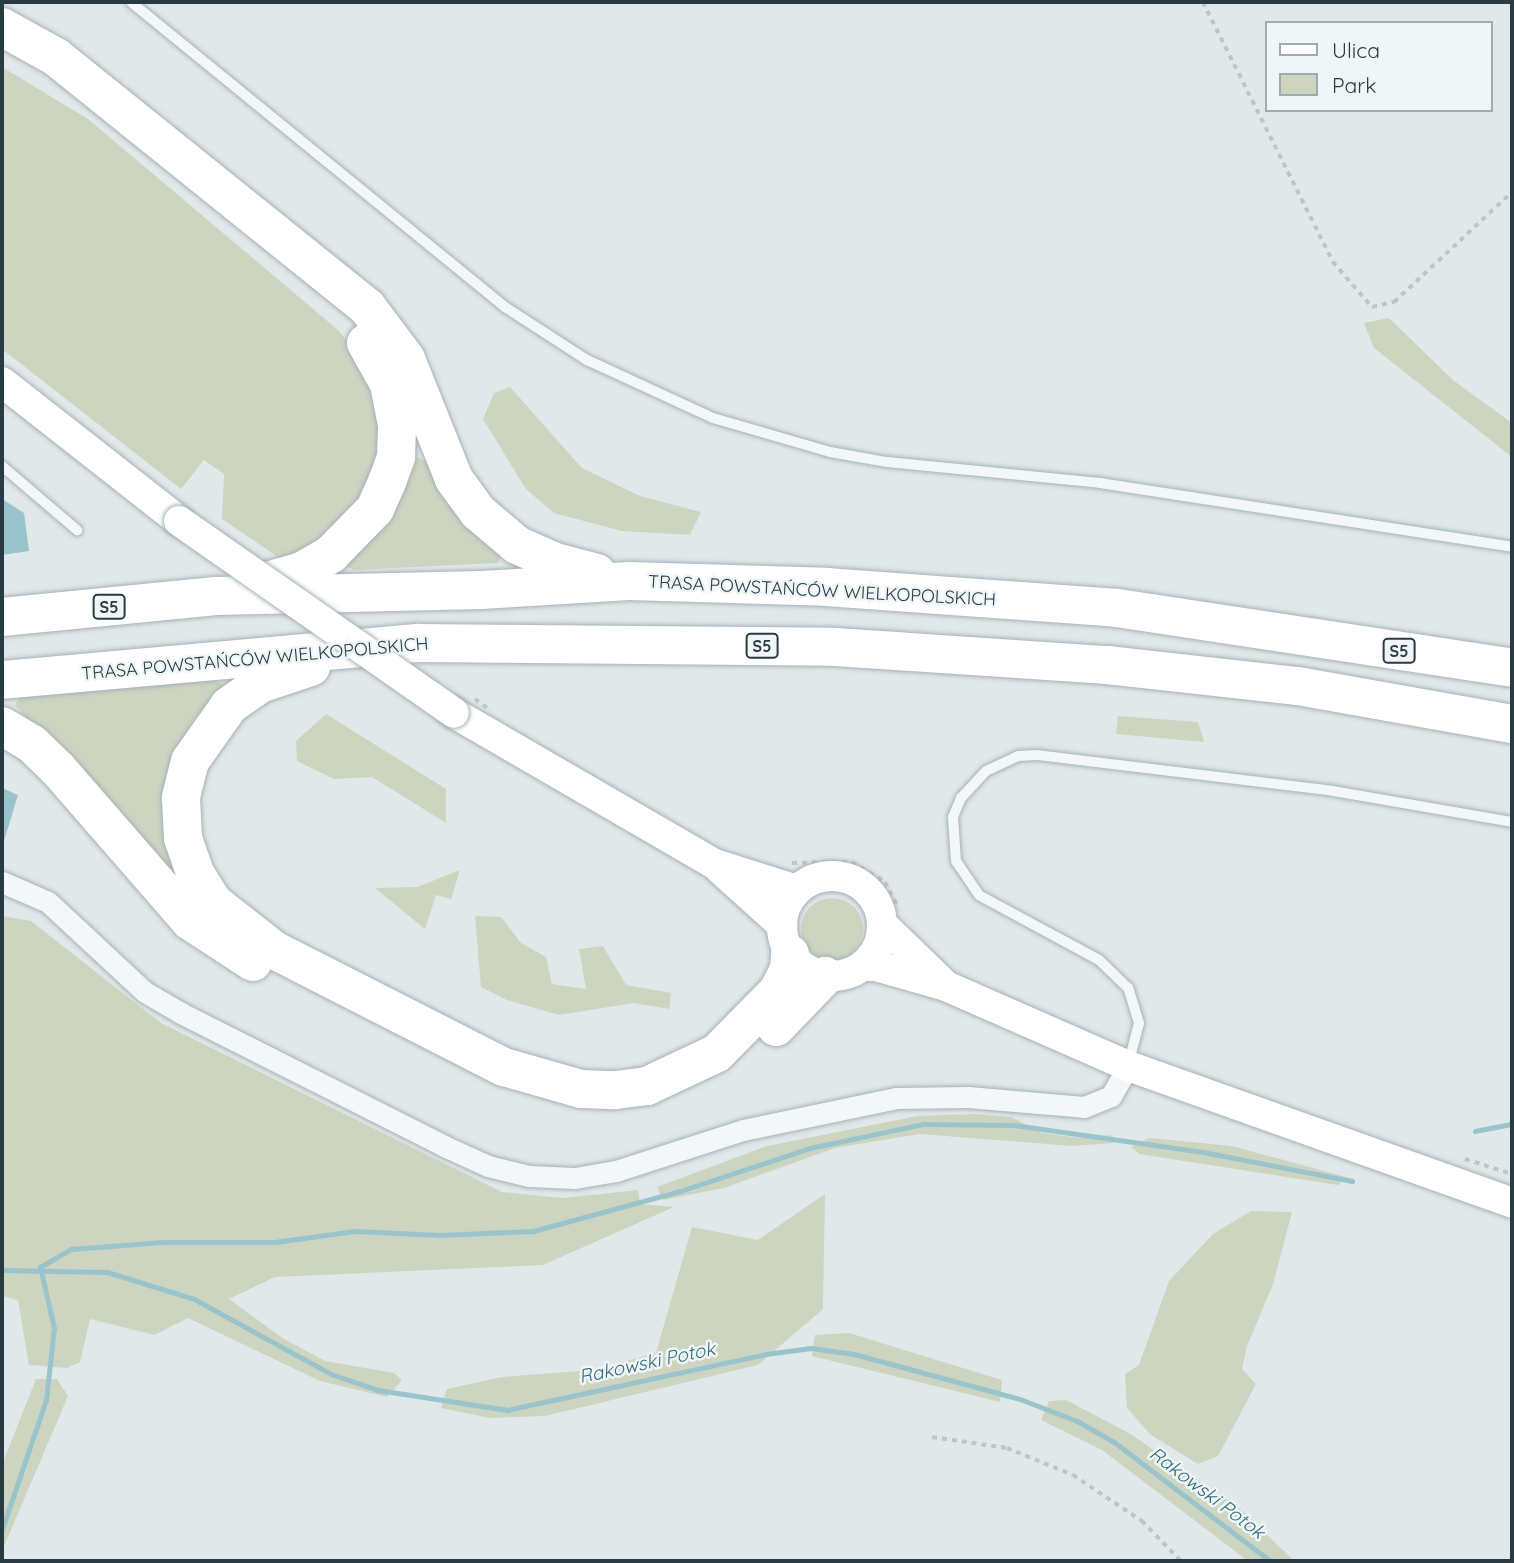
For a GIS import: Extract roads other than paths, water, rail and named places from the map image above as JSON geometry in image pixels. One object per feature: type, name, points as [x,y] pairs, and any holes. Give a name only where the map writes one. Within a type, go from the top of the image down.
[{"type":"highway","points":[[2,27],[65,64],[367,307],[406,359],[454,479],[478,512],[517,545],[555,562],[629,581]]},
{"type":"highway","points":[[2,52],[47,76],[332,304],[371,349],[389,384],[397,425],[396,457],[375,509],[331,554],[302,571],[216,596]]},
{"type":"highway","name":"TRASA POWSTAŃCÓW WIELKOPOLSKICH","points":[[2,617],[216,596],[629,581],[827,587],[1117,608],[1512,668]]},
{"type":"highway","points":[[417,643],[295,671],[260,684],[229,706],[207,732],[190,761],[181,798],[183,838],[195,873],[214,903],[242,929],[274,950],[493,1062],[581,1089],[647,1086],[717,1053],[744,1030],[778,991],[789,969],[786,940]]},
{"type":"highway","name":"TRASA POWSTAŃCÓW WIELKOPOLSKICH","points":[[2,680],[417,643],[835,647],[1107,665],[1298,686],[1512,724]]},
{"type":"highway","points":[[2,726],[32,744],[58,769],[167,897],[221,944],[451,1067],[543,1106],[611,1114],[649,1109],[684,1098],[741,1063],[825,976]]},
{"type":"main road","points":[[2,382],[178,521],[454,713],[715,864],[797,890]]},
{"type":"main road","points":[[715,864],[786,940],[812,973],[825,976],[863,966],[876,966],[946,986],[1128,1066],[1512,1203]]},
{"type":"main road","points":[[786,940],[797,890],[811,881],[843,877],[871,894],[883,924],[946,986]]},
{"type":"main road","points":[[863,966],[874,954],[883,924]]},
{"type":"street","points":[[2,882],[48,902],[145,992],[181,1013],[444,1146],[488,1166],[529,1176],[575,1178],[616,1171],[743,1130],[896,1098],[968,1097],[1084,1107],[1111,1096],[1128,1066]]},
{"type":"lane","points":[[131,2],[505,307],[587,360],[713,418],[830,452],[887,462],[1100,484],[1512,547]]},
{"type":"lane","points":[[2,466],[77,530]]},
{"type":"lane","points":[[1128,1066],[1139,1023],[1128,988],[1099,960],[979,895],[956,861],[953,817],[961,798],[986,771],[1018,756],[1037,755],[1333,791],[1512,821]]},
{"type":"water","points":[[2,499],[24,513],[29,551],[2,555]]},
{"type":"water","points":[[2,788],[18,795],[4,841],[2,841]]},
{"type":"waterway","points":[[2,1529],[46,1400],[54,1328],[40,1267],[71,1249],[163,1242],[275,1242],[354,1231],[440,1235],[533,1231],[680,1191],[810,1148],[923,1124],[1014,1125],[1203,1152],[1352,1181]]},
{"type":"waterway","points":[[1475,1131],[1512,1124]]},
{"type":"waterway","name":"Rakowski Potok","points":[[2,1270],[107,1272],[194,1299],[331,1374],[378,1390],[507,1410],[766,1354],[811,1348],[854,1354],[1020,1399],[1077,1421],[1114,1442],[1270,1561]]}]
